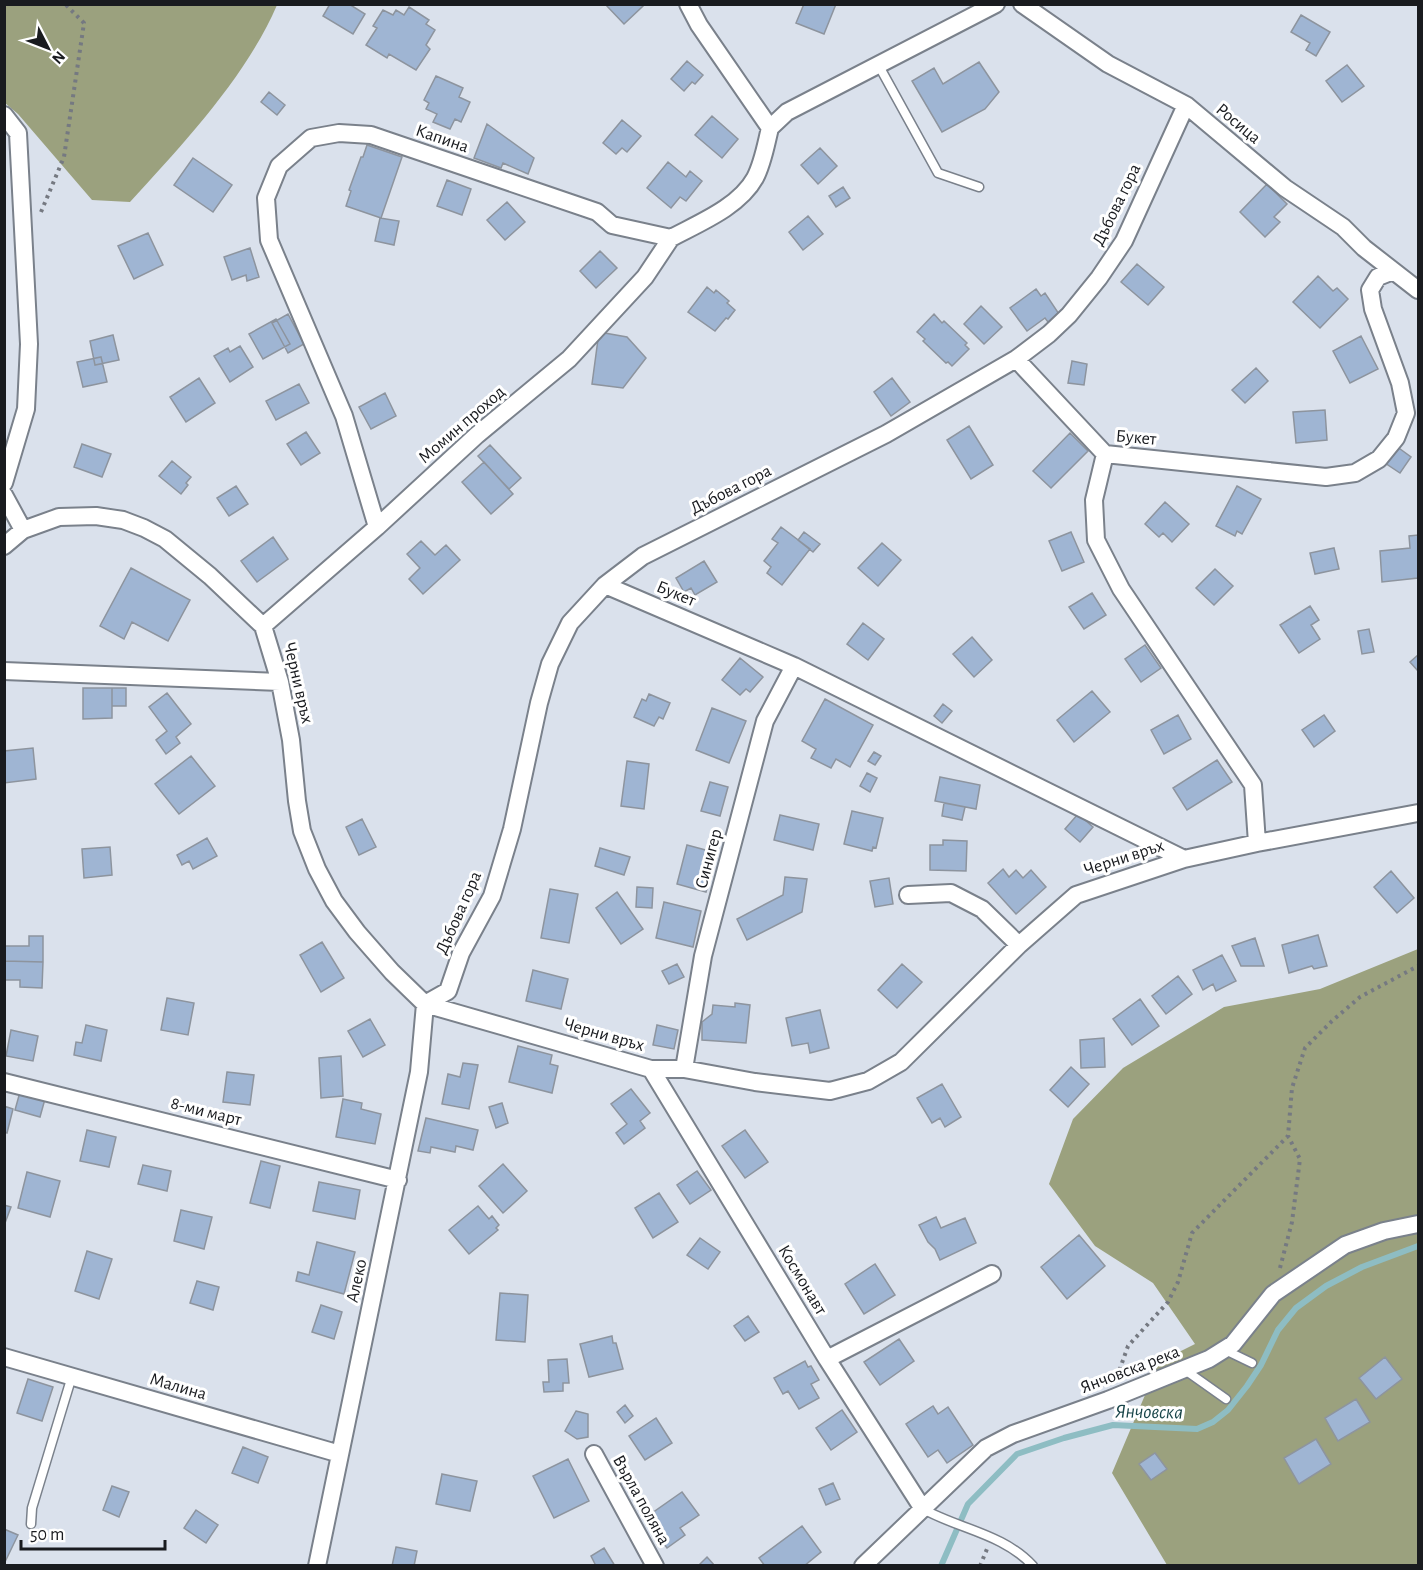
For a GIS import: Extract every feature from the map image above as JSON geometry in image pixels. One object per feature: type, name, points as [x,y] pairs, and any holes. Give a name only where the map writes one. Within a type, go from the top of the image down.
[{"type":"street","points":[[688,4],[699,25],[770,128]]},
{"type":"street","points":[[671,238],[722,210],[740,196],[755,178],[770,128],[787,112],[996,4]]},
{"type":"street","name":"Росица","points":[[1022,4],[1108,64],[1185,105],[1285,188],[1343,228],[1364,248],[1419,290]]},
{"type":"street","name":"Дъбова гора","points":[[425,1004],[448,991],[461,953],[492,896],[512,829],[539,703],[550,664],[570,623],[605,585],[643,556],[886,434],[1016,359],[1049,334],[1069,315],[1099,278],[1124,241],[1185,105]]},
{"type":"street","points":[[4,115],[18,133],[29,344],[26,410],[4,483]]},
{"type":"street","name":"Капина","points":[[376,527],[344,416],[269,240],[266,198],[279,166],[311,138],[339,133],[371,135],[597,213],[612,225],[671,238]]},
{"type":"street","name":"Момин проход","points":[[263,626],[477,435],[569,359],[645,277],[671,238]]},
{"type":"street","name":"Букет","points":[[1257,843],[1253,785],[1121,589],[1096,540],[1094,500],[1105,454],[1326,477],[1355,473],[1379,459],[1396,438],[1406,413],[1400,383],[1373,309],[1370,290],[1378,277],[1393,271]]},
{"type":"street","points":[[1016,359],[1105,454]]},
{"type":"street","points":[[4,495],[23,530]]},
{"type":"street","name":"Черни връх","points":[[4,546],[23,530],[59,517],[87,516],[123,520],[165,539],[210,576],[263,626],[280,682],[291,740],[302,831],[317,869],[334,901],[392,972],[425,1004],[651,1070],[684,1069],[755,1082],[830,1091],[868,1081],[901,1062],[1019,945],[1076,895],[1184,860],[1257,843],[1419,813]]},
{"type":"street","name":"Букет","points":[[605,585],[794,666],[1184,860]]},
{"type":"street","name":"Синигер","points":[[684,1069],[703,956],[765,721],[794,666]]},
{"type":"street","points":[[4,671],[280,682]]},
{"type":"street","points":[[908,895],[951,893],[982,909],[1019,945]]},
{"type":"street","name":"Алеко","points":[[317,1566],[419,1072],[425,1004]]},
{"type":"street","name":"Космонавт","points":[[651,1070],[827,1359],[923,1509]]},
{"type":"street","name":"8-ми март","points":[[4,1082],[398,1180]]},
{"type":"street","name":"Янчовска река","points":[[862,1566],[986,1448],[1013,1434],[1108,1400],[1209,1359],[1233,1344],[1273,1294],[1346,1245],[1384,1231],[1419,1224]]},
{"type":"street","points":[[827,1359],[992,1274]]},
{"type":"street","name":"Малина","points":[[4,1357],[340,1454]]},
{"type":"street","name":"Върла поляна","points":[[594,1454],[655,1566]]},
{"type":"lane","points":[[879,66],[938,173],[979,187]]},
{"type":"lane","points":[[1224,1349],[1252,1363]]},
{"type":"lane","points":[[1184,1369],[1226,1399]]},
{"type":"lane","points":[[31,1524],[32,1508],[72,1376]]},
{"type":"lane","points":[[923,1509],[947,1521],[998,1540],[1024,1556],[1033,1566]]},
{"type":"path","points":[[37,219],[64,157],[84,23],[66,4]]},
{"type":"path","points":[[1273,1294],[1292,1222],[1300,1159],[1288,1136],[1292,1088],[1305,1048],[1332,1021],[1360,998],[1419,966]]},
{"type":"path","points":[[1108,1400],[1128,1346],[1168,1302],[1178,1282],[1192,1233],[1288,1136]]},
{"type":"green space","points":[[4,5],[277,5],[264,32],[231,84],[192,133],[130,202],[92,200],[18,114],[5,103]]},
{"type":"green space","points":[[1418,949],[1418,1565],[1167,1565],[1112,1473],[1159,1362],[1195,1344],[1153,1283],[1095,1246],[1049,1184],[1073,1119],[1123,1068],[1224,1007],[1320,989]]},
{"type":"building","points":[[330,4],[349,4],[365,14],[353,34],[323,16]]},
{"type":"building","points":[[605,4],[642,4],[643,6],[624,24]]},
{"type":"building","points":[[804,4],[836,4],[824,34],[796,23]]},
{"type":"building","points":[[409,7],[429,20],[426,24],[435,30],[426,45],[430,49],[416,70],[389,54],[387,58],[366,45],[377,28],[373,26],[383,10],[393,15],[396,10],[404,15]]},
{"type":"building","points":[[1301,15],[1330,32],[1316,56],[1306,50],[1310,43],[1291,32]]},
{"type":"building","points":[[687,61],[703,75],[684,91],[671,79]]},
{"type":"building","points":[[979,62],[999,92],[985,109],[942,132],[912,81],[934,68],[943,84]]},
{"type":"building","points":[[1347,65],[1364,86],[1342,102],[1326,81]]},
{"type":"building","points":[[436,76],[463,88],[459,97],[470,102],[461,122],[455,119],[450,129],[433,122],[437,114],[426,109],[429,103],[424,100]]},
{"type":"building","points":[[269,92],[285,105],[277,115],[261,102]]},
{"type":"building","points":[[712,116],[738,139],[722,158],[695,135]]},
{"type":"building","points":[[622,120],[641,136],[627,152],[622,148],[616,154],[603,143]]},
{"type":"building","points":[[487,124],[534,158],[528,174],[503,163],[501,168],[474,158]]},
{"type":"building","points":[[367,145],[402,157],[381,218],[346,206],[351,191],[349,190]]},
{"type":"building","points":[[820,148],[837,166],[818,184],[801,165]]},
{"type":"building","points":[[193,158],[232,185],[213,212],[174,185]]},
{"type":"building","points":[[668,162],[686,177],[690,171],[702,181],[686,201],[680,197],[671,208],[647,188]]},
{"type":"building","points":[[447,180],[471,189],[462,215],[437,206]]},
{"type":"building","points":[[1267,184],[1287,204],[1274,217],[1280,222],[1265,237],[1240,212]]},
{"type":"building","points":[[843,187],[850,198],[836,207],[829,196]]},
{"type":"building","points":[[507,202],[525,222],[505,240],[487,220]]},
{"type":"building","points":[[808,216],[823,234],[803,250],[789,232]]},
{"type":"building","points":[[380,218],[399,221],[394,245],[375,241]]},
{"type":"building","points":[[148,233],[163,265],[134,279],[118,246]]},
{"type":"building","points":[[250,248],[259,277],[247,281],[246,275],[232,280],[224,257]]},
{"type":"building","points":[[600,251],[617,268],[596,288],[580,271]]},
{"type":"building","points":[[1137,264],[1164,287],[1148,305],[1121,282]]},
{"type":"building","points":[[1318,276],[1333,291],[1337,288],[1348,299],[1320,328],[1293,302]]},
{"type":"building","points":[[707,287],[714,293],[716,290],[729,301],[727,303],[735,310],[715,331],[688,312]]},
{"type":"building","points":[[1036,289],[1041,296],[1045,293],[1059,314],[1048,322],[1045,318],[1027,331],[1010,308]]},
{"type":"building","points":[[981,306],[1002,327],[984,344],[964,324]]},
{"type":"building","points":[[288,314],[304,344],[288,353],[272,323]]},
{"type":"building","points":[[934,314],[967,343],[965,345],[969,349],[952,366],[923,341],[925,339],[917,332]]},
{"type":"building","points":[[276,319],[290,344],[263,359],[249,334]]},
{"type":"building","points":[[599,332],[627,337],[646,358],[623,388],[592,384]]},
{"type":"building","points":[[113,335],[119,360],[95,365],[90,341]]},
{"type":"building","points":[[1361,336],[1378,369],[1350,383],[1333,351]]},
{"type":"building","points":[[240,346],[253,367],[230,382],[214,356],[228,348],[230,352]]},
{"type":"building","points":[[101,357],[107,382],[83,387],[77,362]]},
{"type":"building","points":[[1072,361],[1087,364],[1084,385],[1068,383]]},
{"type":"building","points":[[1256,368],[1268,381],[1245,403],[1232,390]]},
{"type":"building","points":[[199,378],[215,403],[186,422],[170,397]]},
{"type":"building","points":[[892,378],[910,402],[891,416],[874,392]]},
{"type":"building","points":[[299,384],[309,403],[276,420],[266,401]]},
{"type":"building","points":[[385,393],[396,416],[371,429],[359,407]]},
{"type":"building","points":[[1325,410],[1327,440],[1296,443],[1293,412]]},
{"type":"building","points":[[969,426],[993,465],[971,479],[947,440]]},
{"type":"building","points":[[306,432],[320,453],[301,465],[287,444]]},
{"type":"building","points":[[1070,433],[1088,451],[1051,488],[1033,471]]},
{"type":"building","points":[[82,444],[111,454],[102,477],[74,467]]},
{"type":"building","points":[[490,445],[521,478],[509,489],[478,456]]},
{"type":"building","points":[[1396,446],[1411,457],[1400,473],[1385,463]]},
{"type":"building","points":[[172,461],[191,477],[181,494],[159,476]]},
{"type":"building","points":[[484,462],[513,494],[491,514],[462,482]]},
{"type":"building","points":[[236,486],[248,504],[229,516],[217,498]]},
{"type":"building","points":[[1237,486],[1261,499],[1242,534],[1237,531],[1235,536],[1216,526]]},
{"type":"building","points":[[1165,502],[1189,524],[1172,542],[1163,533],[1159,537],[1145,524]]},
{"type":"building","points":[[781,527],[810,549],[782,585],[767,573],[771,567],[764,561],[778,543],[772,539]]},
{"type":"building","points":[[804,532],[820,544],[813,552],[798,540]]},
{"type":"building","points":[[1071,532],[1084,562],[1062,571],[1049,541]]},
{"type":"building","points":[[1418,535],[1418,578],[1382,582],[1380,551],[1410,548],[1409,536]]},
{"type":"building","points":[[273,537],[288,559],[257,582],[241,561]]},
{"type":"building","points":[[421,541],[435,555],[446,545],[460,560],[423,594],[409,579],[420,568],[407,554]]},
{"type":"building","points":[[882,543],[901,560],[878,586],[858,568]]},
{"type":"building","points":[[1334,548],[1339,569],[1315,574],[1310,553]]},
{"type":"building","points":[[704,561],[717,582],[695,595],[691,588],[684,592],[676,578]]},
{"type":"building","points":[[131,568],[190,600],[168,641],[132,622],[124,639],[100,626]]},
{"type":"building","points":[[1215,569],[1233,586],[1214,605],[1196,588]]},
{"type":"building","points":[[1092,593],[1106,615],[1084,629],[1069,607]]},
{"type":"building","points":[[1310,606],[1319,620],[1311,625],[1320,639],[1299,653],[1280,625]]},
{"type":"building","points":[[863,623],[884,639],[868,660],[847,644]]},
{"type":"building","points":[[1369,629],[1374,652],[1362,654],[1358,631]]},
{"type":"building","points":[[972,637],[992,660],[974,677],[953,654]]},
{"type":"building","points":[[1145,645],[1161,668],[1141,682],[1125,659]]},
{"type":"building","points":[[1418,655],[1418,671],[1410,662]]},
{"type":"building","points":[[740,658],[763,677],[750,692],[746,689],[740,695],[722,680]]},
{"type":"building","points":[[83,688],[112,688],[112,718],[83,719]]},
{"type":"building","points":[[112,688],[126,688],[126,706],[112,706]]},
{"type":"building","points":[[1092,691],[1110,712],[1074,742],[1057,720]]},
{"type":"building","points":[[167,693],[191,724],[176,737],[180,743],[166,754],[156,740],[167,731],[149,707]]},
{"type":"building","points":[[649,694],[670,703],[663,719],[659,717],[654,726],[634,717],[642,699],[646,701]]},
{"type":"building","points":[[825,699],[873,725],[850,767],[836,759],[831,768],[811,758],[816,749],[802,741]]},
{"type":"building","points":[[943,704],[952,711],[942,723],[934,716]]},
{"type":"building","points":[[712,708],[746,721],[729,763],[696,750]]},
{"type":"building","points":[[1178,715],[1191,739],[1164,754],[1151,730]]},
{"type":"building","points":[[1324,715],[1335,731],[1314,747],[1302,730]]},
{"type":"building","points":[[33,748],[36,779],[4,783],[4,751]]},
{"type":"building","points":[[874,752],[881,756],[875,765],[868,761]]},
{"type":"building","points":[[191,756],[215,786],[179,814],[155,784]]},
{"type":"building","points":[[1217,760],[1232,782],[1187,810],[1173,788]]},
{"type":"building","points":[[627,761],[649,764],[644,809],[621,806]]},
{"type":"building","points":[[867,773],[877,778],[870,792],[860,786]]},
{"type":"building","points":[[940,777],[980,785],[976,809],[935,801]]},
{"type":"building","points":[[710,782],[728,787],[720,816],[701,811]]},
{"type":"building","points":[[944,803],[965,807],[962,820],[942,816]]},
{"type":"building","points":[[852,811],[883,818],[876,848],[873,847],[872,851],[844,844]]},
{"type":"building","points":[[1078,814],[1093,827],[1080,842],[1065,829]]},
{"type":"building","points":[[780,815],[819,824],[813,850],[774,840]]},
{"type":"building","points":[[362,819],[376,847],[359,855],[346,827]]},
{"type":"building","points":[[207,838],[217,856],[193,869],[189,861],[182,865],[177,855]]},
{"type":"building","points":[[943,840],[967,841],[966,871],[930,870],[930,845],[943,845]]},
{"type":"building","points":[[687,845],[717,853],[706,892],[677,884]]},
{"type":"building","points":[[110,847],[112,875],[84,878],[82,849]]},
{"type":"building","points":[[600,848],[630,857],[624,875],[595,866]]},
{"type":"building","points":[[1003,869],[1009,877],[1016,870],[1023,878],[1031,870],[1046,887],[1016,914],[988,883]]},
{"type":"building","points":[[1391,871],[1414,898],[1397,913],[1374,887]]},
{"type":"building","points":[[785,877],[807,879],[802,912],[747,940],[737,919],[783,895]]},
{"type":"building","points":[[889,878],[893,904],[875,907],[870,881]]},
{"type":"building","points":[[637,887],[653,888],[652,908],[636,907]]},
{"type":"building","points":[[550,889],[578,894],[569,943],[541,938]]},
{"type":"building","points":[[617,892],[643,929],[621,944],[596,908]]},
{"type":"building","points":[[664,902],[701,911],[693,947],[656,938]]},
{"type":"building","points":[[1318,935],[1327,966],[1314,969],[1312,966],[1289,973],[1282,945]]},
{"type":"building","points":[[29,936],[43,936],[43,962],[5,961],[5,946],[29,946]]},
{"type":"building","points":[[1255,938],[1264,966],[1241,966],[1232,946]]},
{"type":"building","points":[[322,942],[344,978],[321,992],[300,955]]},
{"type":"building","points":[[1222,955],[1236,981],[1216,991],[1213,984],[1203,990],[1193,970]]},
{"type":"building","points":[[5,961],[43,962],[42,988],[20,987],[20,980],[5,980]]},
{"type":"building","points":[[677,964],[684,977],[669,984],[662,971]]},
{"type":"building","points":[[902,964],[922,982],[897,1008],[878,990]]},
{"type":"building","points":[[533,970],[568,979],[561,1009],[526,1001]]},
{"type":"building","points":[[1178,976],[1192,994],[1166,1014],[1152,996]]},
{"type":"building","points":[[167,998],[194,1003],[188,1035],[161,1030]]},
{"type":"building","points":[[1140,999],[1159,1026],[1132,1045],[1113,1019]]},
{"type":"building","points":[[735,1003],[750,1005],[746,1043],[702,1040],[702,1022],[712,1014],[713,1005],[735,1007]]},
{"type":"building","points":[[820,1010],[829,1048],[810,1053],[808,1043],[792,1046],[786,1018]]},
{"type":"building","points":[[370,1019],[385,1045],[363,1057],[348,1031]]},
{"type":"building","points":[[86,1025],[107,1030],[101,1061],[74,1055],[76,1042],[82,1043]]},
{"type":"building","points":[[657,1025],[678,1030],[674,1049],[653,1045]]},
{"type":"building","points":[[11,1030],[38,1036],[33,1061],[6,1056]]},
{"type":"building","points":[[1104,1038],[1105,1067],[1081,1068],[1080,1040]]},
{"type":"building","points":[[518,1046],[552,1055],[550,1064],[558,1066],[552,1093],[509,1082]]},
{"type":"building","points":[[341,1056],[343,1096],[321,1098],[319,1058]]},
{"type":"building","points":[[463,1063],[478,1065],[469,1109],[442,1104],[448,1074],[460,1077]]},
{"type":"building","points":[[1071,1067],[1089,1084],[1068,1107],[1050,1090]]},
{"type":"building","points":[[227,1072],[254,1075],[250,1105],[223,1102]]},
{"type":"building","points":[[942,1084],[961,1117],[945,1127],[940,1118],[932,1123],[917,1098]]},
{"type":"building","points":[[631,1089],[650,1113],[640,1121],[645,1128],[624,1144],[616,1133],[627,1124],[611,1104]]},
{"type":"building","points":[[20,1092],[45,1099],[40,1117],[15,1110]]},
{"type":"building","points":[[343,1099],[362,1103],[361,1109],[381,1114],[375,1144],[336,1137]]},
{"type":"building","points":[[502,1103],[508,1123],[496,1128],[489,1107]]},
{"type":"building","points":[[4,1106],[13,1109],[7,1133],[4,1132]]},
{"type":"building","points":[[426,1118],[478,1130],[473,1150],[456,1146],[455,1152],[431,1147],[430,1153],[418,1151]]},
{"type":"building","points":[[87,1130],[116,1137],[109,1167],[80,1161]]},
{"type":"building","points":[[745,1130],[768,1162],[745,1178],[722,1146]]},
{"type":"building","points":[[261,1161],[280,1166],[270,1208],[250,1203]]},
{"type":"building","points":[[503,1164],[527,1191],[503,1213],[479,1186]]},
{"type":"building","points":[[143,1165],[171,1171],[167,1191],[138,1184]]},
{"type":"building","points":[[697,1171],[711,1190],[690,1204],[677,1185]]},
{"type":"building","points":[[27,1172],[60,1181],[50,1217],[18,1208]]},
{"type":"building","points":[[319,1182],[360,1190],[355,1219],[313,1211]]},
{"type":"building","points":[[659,1193],[678,1222],[653,1238],[635,1208]]},
{"type":"building","points":[[4,1205],[11,1207],[5,1223],[4,1223]]},
{"type":"building","points":[[478,1206],[489,1219],[492,1216],[499,1225],[496,1228],[498,1230],[469,1254],[449,1230]]},
{"type":"building","points":[[181,1210],[212,1217],[204,1249],[174,1241]]},
{"type":"building","points":[[936,1217],[941,1228],[965,1218],[976,1243],[940,1260],[919,1225]]},
{"type":"building","points":[[1079,1235],[1105,1266],[1067,1299],[1041,1267]]},
{"type":"building","points":[[700,1238],[720,1252],[708,1269],[687,1255]]},
{"type":"building","points":[[317,1242],[355,1252],[344,1294],[296,1281],[298,1272],[309,1275]]},
{"type":"building","points":[[87,1251],[112,1259],[99,1299],[75,1291]]},
{"type":"building","points":[[875,1264],[895,1295],[864,1314],[845,1284]]},
{"type":"building","points":[[197,1281],[219,1287],[213,1310],[190,1303]]},
{"type":"building","points":[[500,1293],[528,1295],[525,1342],[496,1340]]},
{"type":"building","points":[[321,1305],[342,1312],[334,1339],[312,1332]]},
{"type":"building","points":[[748,1316],[759,1332],[745,1341],[734,1326]]},
{"type":"building","points":[[612,1336],[623,1369],[589,1377],[580,1344]]},
{"type":"building","points":[[899,1339],[914,1361],[880,1385],[864,1362]]},
{"type":"building","points":[[1385,1357],[1402,1379],[1376,1399],[1359,1378]]},
{"type":"building","points":[[567,1359],[569,1383],[563,1383],[563,1391],[544,1392],[543,1382],[549,1382],[548,1360]]},
{"type":"building","points":[[805,1361],[808,1367],[811,1366],[819,1380],[811,1384],[819,1398],[799,1409],[788,1391],[783,1394],[774,1378]]},
{"type":"building","points":[[28,1379],[53,1387],[42,1421],[17,1413]]},
{"type":"building","points":[[1356,1399],[1370,1422],[1338,1441],[1325,1418]]},
{"type":"building","points":[[625,1405],[633,1416],[625,1423],[617,1412]]},
{"type":"building","points":[[933,1406],[938,1414],[948,1407],[973,1445],[947,1463],[938,1450],[928,1457],[906,1424]]},
{"type":"building","points":[[842,1410],[857,1432],[831,1450],[816,1428]]},
{"type":"building","points":[[576,1411],[588,1414],[588,1437],[577,1439],[565,1431]]},
{"type":"building","points":[[656,1418],[672,1443],[645,1460],[629,1436]]},
{"type":"building","points":[[1316,1439],[1331,1464],[1299,1484],[1284,1458]]},
{"type":"building","points":[[243,1447],[268,1457],[258,1483],[232,1473]]},
{"type":"building","points":[[1155,1453],[1167,1469],[1151,1480],[1139,1464]]},
{"type":"building","points":[[568,1459],[589,1501],[554,1518],[533,1476]]},
{"type":"building","points":[[442,1474],[477,1481],[470,1511],[436,1504]]},
{"type":"building","points":[[833,1483],[840,1499],[826,1505],[819,1489]]},
{"type":"building","points":[[112,1486],[129,1492],[119,1517],[103,1510]]},
{"type":"building","points":[[682,1492],[699,1515],[680,1528],[685,1535],[667,1548],[645,1518]]},
{"type":"building","points":[[196,1510],[218,1525],[206,1543],[184,1528]]},
{"type":"building","points":[[802,1526],[821,1552],[804,1566],[765,1566],[759,1558]]},
{"type":"building","points":[[4,1529],[18,1535],[4,1564]]},
{"type":"building","points":[[396,1547],[417,1551],[414,1566],[392,1566]]},
{"type":"building","points":[[604,1548],[615,1566],[593,1566],[595,1564],[591,1556]]},
{"type":"building","points":[[707,1557],[715,1566],[698,1566]]},
{"type":"waterway","name":"Янчовска","points":[[941,1566],[968,1504],[1017,1454],[1113,1425],[1197,1429],[1213,1422],[1228,1410],[1247,1386],[1261,1365],[1278,1330],[1296,1308],[1326,1286],[1362,1267],[1418,1246]]}]
